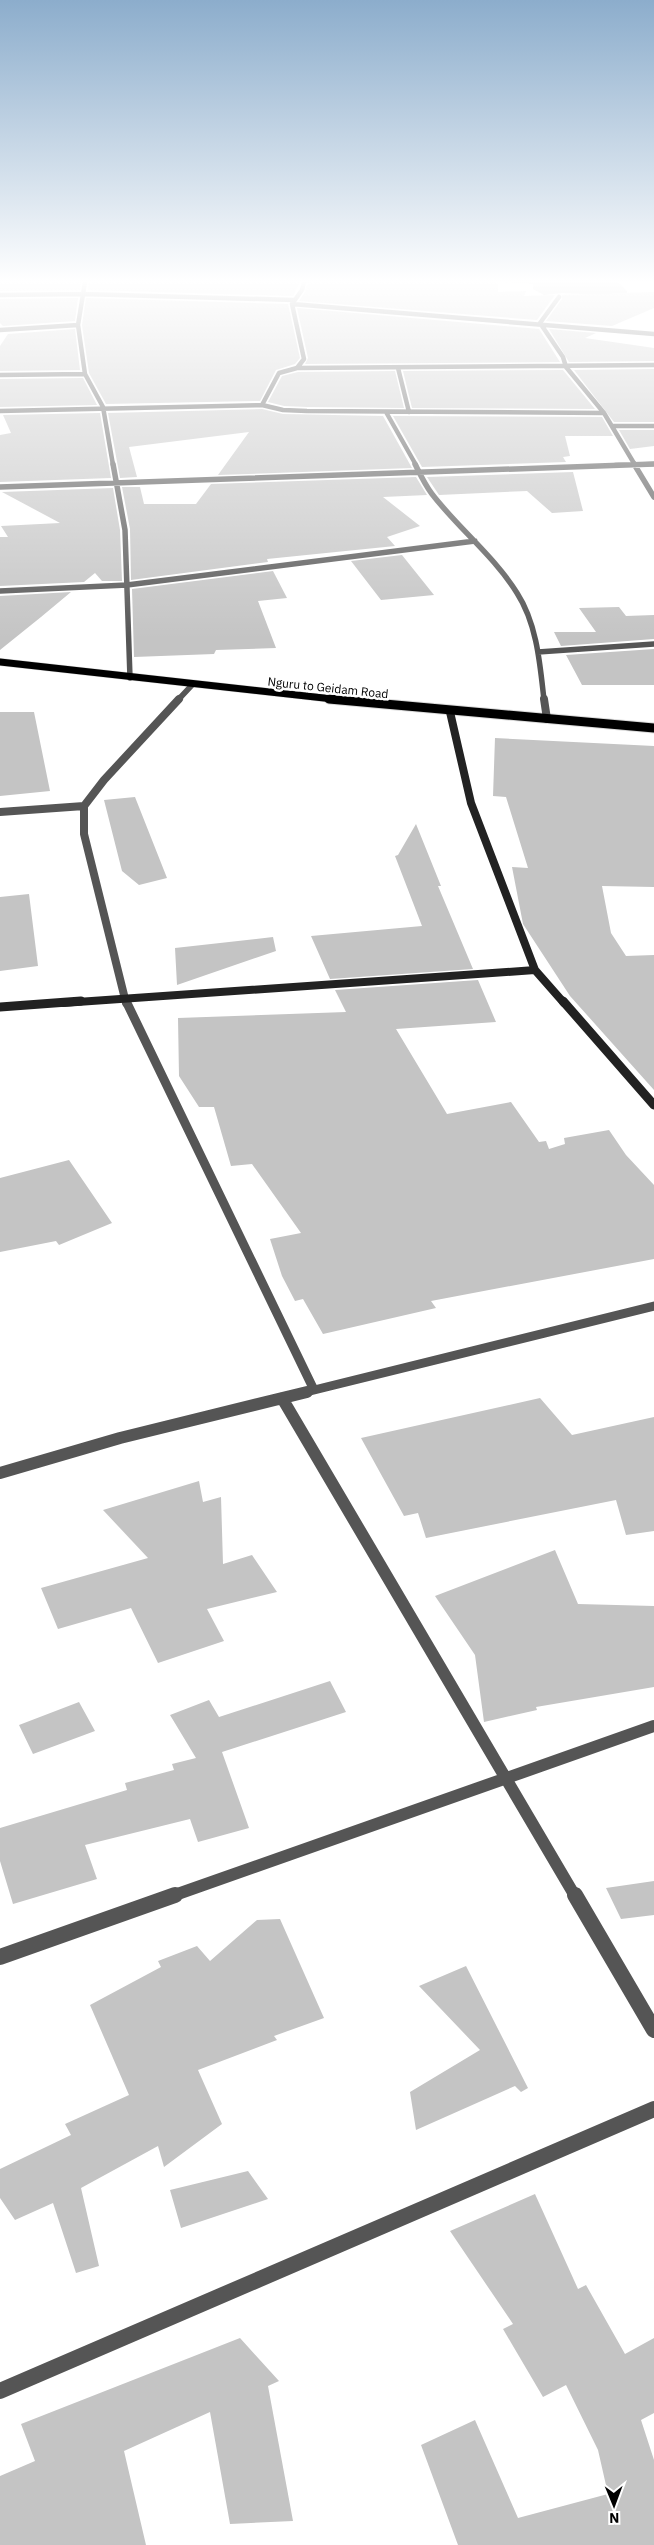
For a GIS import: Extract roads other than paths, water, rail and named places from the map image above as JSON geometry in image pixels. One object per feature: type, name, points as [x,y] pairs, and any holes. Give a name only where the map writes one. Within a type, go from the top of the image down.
[{"type":"main road","name":"Nguru to Geidam Road","points":[[0,662],[192,686],[450,712],[654,728]]},
{"type":"street","points":[[100,401],[103,407],[125,530],[130,678]]},
{"type":"street","points":[[262,405],[264,401]]},
{"type":"street","points":[[406,401],[409,412]]},
{"type":"street","points":[[594,401],[604,413],[654,497]]},
{"type":"street","points":[[0,410],[262,405],[299,411],[604,413]]},
{"type":"street","points":[[386,412],[431,493],[476,541],[517,593],[530,621],[538,652],[547,719]]},
{"type":"street","points":[[612,426],[654,426]]},
{"type":"street","points":[[0,487],[654,464]]},
{"type":"street","points":[[0,591],[127,585],[476,541]]},
{"type":"street","points":[[538,652],[654,644]]},
{"type":"street","points":[[192,686],[104,780],[84,806],[84,834],[125,1000],[314,1390]]},
{"type":"street","points":[[450,712],[471,803],[535,970],[654,1105]]},
{"type":"street","points":[[0,812],[84,806]]},
{"type":"street","points":[[0,1007],[125,1000],[535,970]]},
{"type":"street","points":[[0,1473],[120,1438],[654,1306]]},
{"type":"street","points":[[282,1398],[654,2030]]},
{"type":"street","points":[[0,1958],[654,1726]]},
{"type":"street","points":[[0,2391],[654,2109]]}]
